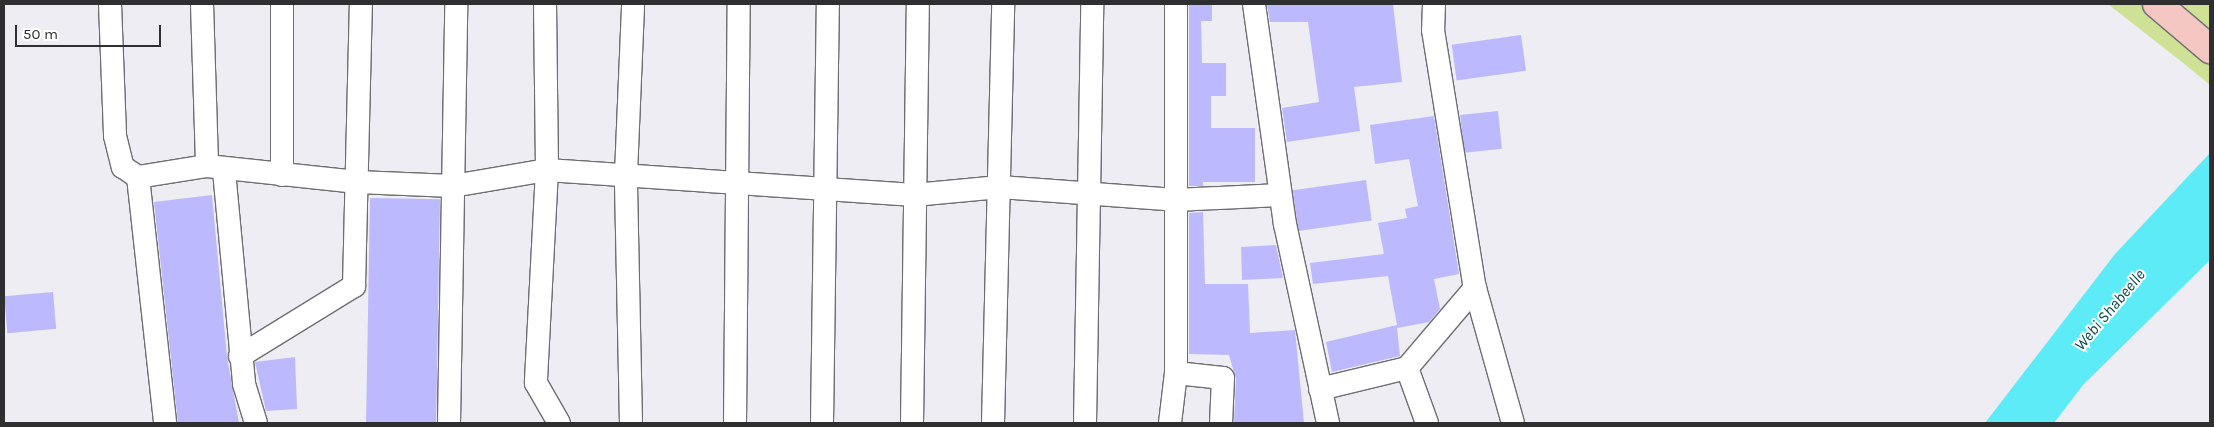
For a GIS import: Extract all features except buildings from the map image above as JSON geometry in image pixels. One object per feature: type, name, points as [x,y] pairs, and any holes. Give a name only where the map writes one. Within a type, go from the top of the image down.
[{"type":"main road","points":[[2157,4],[2210,49]]},
{"type":"street","points":[[110,4],[115,136],[123,168],[138,177],[215,168],[357,182],[453,186],[547,170],[626,174],[737,184],[828,187],[914,195],[1000,187],[1090,191],[1176,200],[1280,195]]},
{"type":"street","points":[[202,4],[215,168],[240,356],[256,423]]},
{"type":"street","points":[[282,4],[282,175]]},
{"type":"street","points":[[240,356],[354,286],[361,4]]},
{"type":"street","points":[[449,423],[456,4]]},
{"type":"street","points":[[545,4],[547,170],[536,383],[559,423]]},
{"type":"street","points":[[631,423],[626,174],[633,4]]},
{"type":"street","points":[[735,423],[739,4]]},
{"type":"street","points":[[822,423],[828,187],[828,4]]},
{"type":"street","points":[[912,423],[918,4]]},
{"type":"street","points":[[993,423],[1003,4]]},
{"type":"street","points":[[1085,423],[1092,4]]},
{"type":"street","points":[[1170,423],[1176,373],[1176,4]]},
{"type":"street","points":[[1254,4],[1280,195],[1328,423]]},
{"type":"street","points":[[1434,4],[1433,30],[1475,288],[1513,423]]},
{"type":"street","points":[[138,177],[165,423]]},
{"type":"street","points":[[1320,389],[1406,368],[1475,288]]},
{"type":"street","points":[[1406,368],[1427,423]]},
{"type":"street","points":[[1176,373],[1223,378],[1221,423]]},
{"type":"green space","points":[[2108,4],[2210,4],[2210,85],[2187,66]]},
{"type":"water","name":"Webi Shabeelle","points":[[2210,153],[2210,260],[2083,385],[2054,423],[1985,423],[2115,254]]}]
